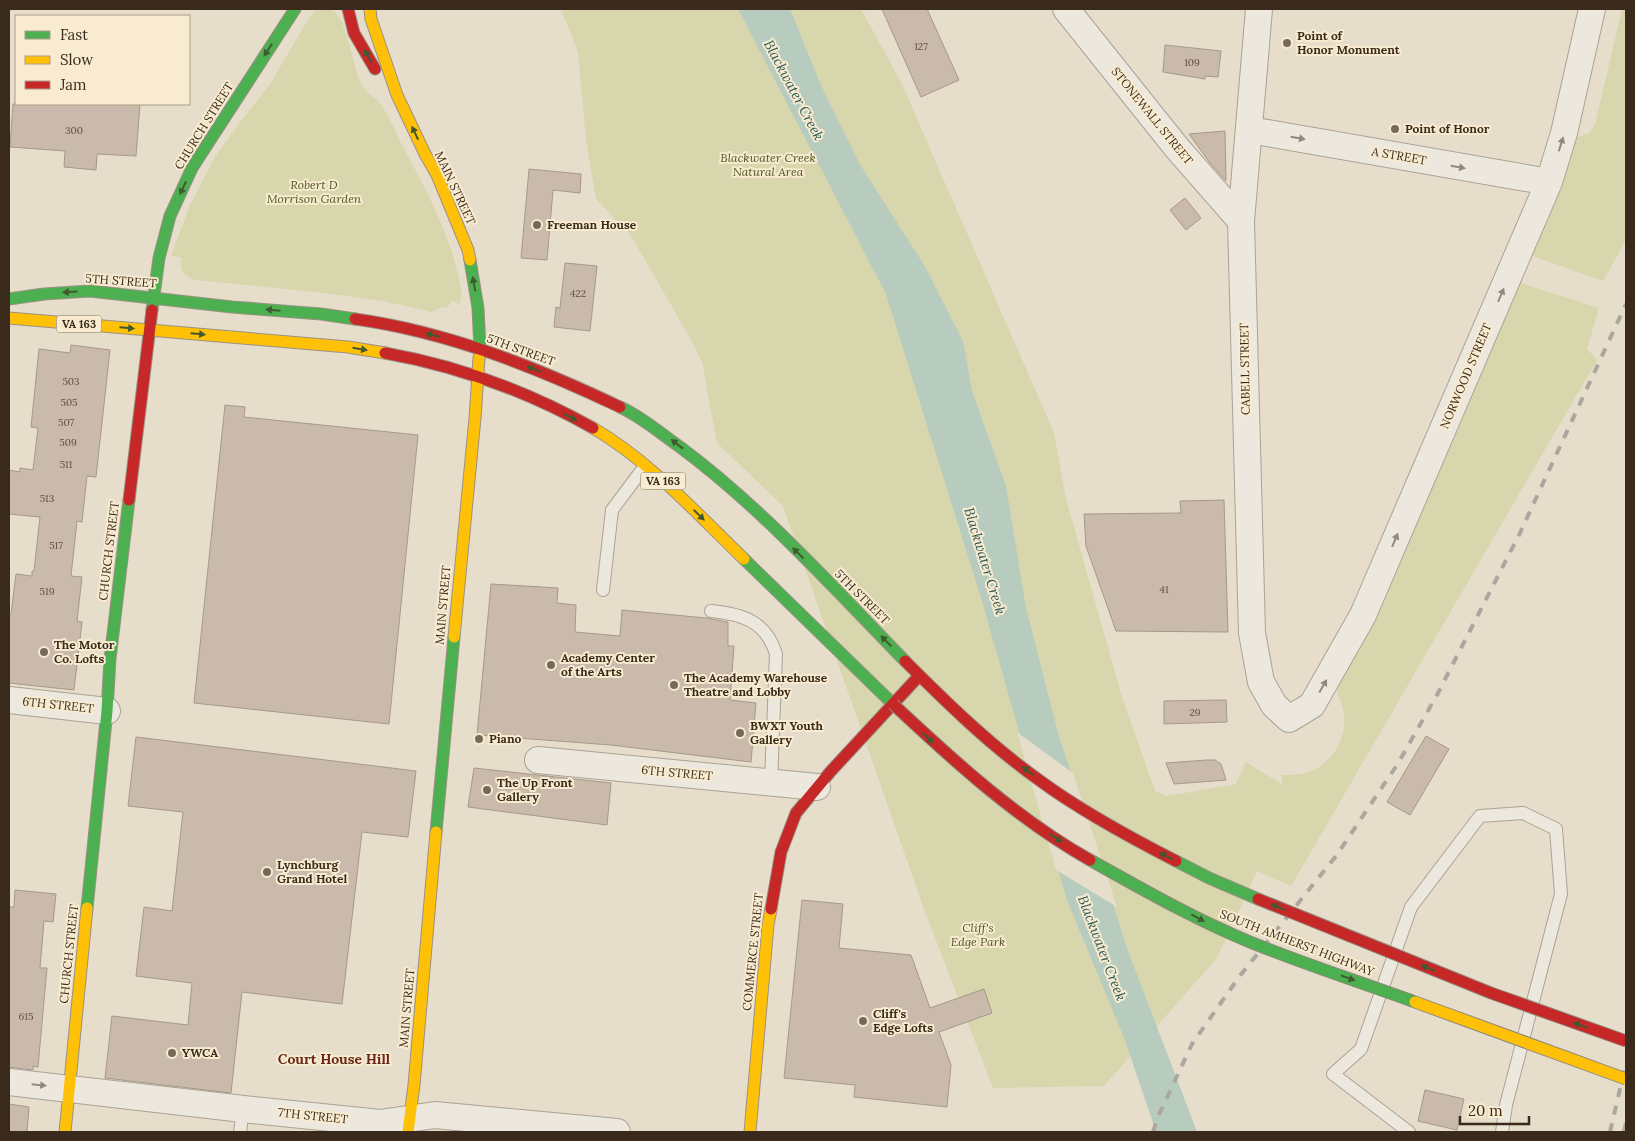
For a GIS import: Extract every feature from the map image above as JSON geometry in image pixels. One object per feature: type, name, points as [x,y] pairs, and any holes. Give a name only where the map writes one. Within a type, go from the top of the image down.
[{"type":"main road","name":"CHURCH STREET","points":[[65,1132],[107,710],[110,659],[159,258],[170,216],[192,168],[295,9]]},
{"type":"main road","points":[[348,9],[354,33],[372,65],[397,95]]},
{"type":"main road","points":[[370,9],[371,19],[397,95]]},
{"type":"main road","name":"MAIN STREET","points":[[397,95],[437,176],[468,250],[478,308],[480,350],[409,1125]]},
{"type":"main road","name":"5TH STREET","points":[[9,299],[44,294],[90,291],[232,307],[321,314],[383,323],[431,334],[532,367],[635,414],[708,468],[758,513],[919,676]]},
{"type":"main road","name":"VA 163","points":[[9,318],[348,347],[395,354],[478,376],[554,408],[586,424],[645,466],[687,504],[893,704]]},
{"type":"main road","name":"COMMERCE STREET","points":[[750,1132],[768,925],[781,852],[796,813],[817,787],[919,676]]},
{"type":"main road","name":"SOUTH AMHERST HIGHWAY","points":[[919,676],[984,736],[1039,780],[1107,824],[1148,847],[1209,878],[1359,940],[1491,992],[1626,1041]]},
{"type":"main road","name":"SOUTH AMHERST HIGHWAY","points":[[893,704],[961,767],[1038,826],[1080,854],[1216,927],[1250,942],[1626,1079]]},
{"type":"street","name":"STONEWALL STREET","points":[[1066,9],[1177,148],[1241,221]]},
{"type":"street","name":"CABELL STREET","points":[[1259,9],[1241,221],[1252,633],[1261,682],[1274,706],[1290,719]]},
{"type":"street","name":"NORWOOD STREET","points":[[1290,719],[1312,705],[1363,614],[1549,182],[1566,127],[1592,9]]},
{"type":"street","name":"A STREET","points":[[1250,130],[1549,182]]},
{"type":"street","name":"6TH STREET","points":[[9,700],[107,710]]},
{"type":"street","name":"6TH STREET","points":[[538,760],[817,787]]},
{"type":"street","name":"7TH STREET","points":[[9,1082],[69,1088],[241,1121],[409,1125],[435,1115],[617,1132]]},
{"type":"lane","points":[[603,590],[612,510],[645,466]]},
{"type":"lane","points":[[711,611],[738,615],[752,620],[761,627],[774,646],[776,654],[771,782]]},
{"type":"lane","points":[[1409,1132],[1333,1074],[1361,1049],[1411,907],[1480,816],[1523,813],[1556,829],[1561,894],[1506,1105],[1502,1132]]},
{"type":"green space","name":"Robert D Morrison Garden","points":[[322,9],[332,10],[338,15],[346,34],[359,80],[367,92],[380,103],[385,111],[433,206],[447,238],[457,271],[461,292],[460,304],[452,301],[447,308],[441,307],[432,312],[383,301],[325,293],[195,280],[183,272],[181,257],[171,256],[190,205],[215,157],[270,84],[309,18],[315,11]]},
{"type":"green space","name":"Blackwater Creek Natural Area","points":[[561,9],[861,9],[901,82],[1054,433],[1066,499],[1122,697],[1155,791],[1167,796],[1236,784],[1246,762],[1283,785],[1281,775],[1312,771],[1325,763],[1338,746],[1344,725],[1342,704],[1337,694],[1339,680],[1514,281],[1599,308],[1587,349],[1597,360],[1291,886],[1257,871],[1217,958],[1104,1086],[993,1088],[924,909],[783,506],[717,443],[702,362],[693,343],[630,234],[596,199],[586,140],[578,52]]},
{"type":"green space","points":[[1622,9],[1626,9],[1626,240],[1603,281],[1527,254],[1569,140],[1589,133],[1595,125]]},
{"type":"water","name":"Blackwater Creek","points":[[738,9],[790,9],[820,83],[859,163],[924,265],[963,341],[972,391],[1006,486],[1026,608],[1058,733],[1128,951],[1197,1132],[1156,1132],[1125,1040],[1067,900],[982,601],[886,294]]},
{"type":"pier","points":[[1017,732],[1073,773],[1117,907],[1056,870]]},
{"type":"building","points":[[882,9],[927,9],[959,80],[921,97]]},
{"type":"building","points":[[1165,45],[1221,51],[1218,77],[1205,76],[1205,79],[1163,72]]},
{"type":"building","points":[[13,104],[140,105],[136,156],[97,154],[96,170],[64,167],[65,151],[10,147]]},
{"type":"building","points":[[1225,131],[1226,181],[1189,134]]},
{"type":"building","name":"Freeman House","points":[[529,169],[581,174],[580,193],[553,190],[547,260],[521,258]]},
{"type":"building","points":[[1185,198],[1201,218],[1186,230],[1170,210]]},
{"type":"building","points":[[565,263],[597,266],[590,331],[554,327],[556,307],[560,308]]},
{"type":"building","points":[[71,345],[110,350],[96,477],[87,476],[82,522],[77,521],[71,576],[82,577],[77,621],[82,622],[74,690],[9,683],[9,614],[11,614],[16,574],[32,576],[40,517],[9,514],[9,470],[20,472],[20,468],[33,470],[38,428],[31,427],[39,349],[70,353]]},
{"type":"building","points":[[225,405],[245,407],[244,417],[418,435],[389,724],[194,703]]},
{"type":"building","points":[[1224,500],[1228,632],[1116,631],[1086,546],[1084,514],[1181,513],[1180,501]]},
{"type":"building","points":[[491,584],[558,588],[557,603],[576,605],[575,632],[620,636],[622,610],[728,622],[728,646],[734,646],[730,700],[756,703],[751,762],[611,745],[477,735]]},
{"type":"building","points":[[1226,700],[1227,722],[1164,724],[1164,701]]},
{"type":"building","points":[[1426,736],[1449,749],[1410,815],[1387,802]]},
{"type":"building","name":"Lynchburg Grand Hotel","points":[[136,737],[416,771],[408,837],[362,832],[342,1004],[242,992],[231,1093],[105,1078],[112,1016],[188,1025],[192,983],[136,976],[144,907],[172,911],[183,812],[128,806]]},
{"type":"building","points":[[1215,760],[1221,764],[1226,780],[1174,784],[1166,763]]},
{"type":"building","points":[[474,768],[611,783],[607,825],[468,807]]},
{"type":"building","points":[[15,890],[56,894],[53,922],[44,921],[40,968],[47,968],[38,1067],[33,1066],[33,1070],[9,1067],[9,907],[14,907]]},
{"type":"building","name":"Cliff's Edge Lofts","points":[[802,900],[843,904],[839,948],[911,955],[930,1008],[984,989],[992,1013],[939,1032],[951,1065],[947,1107],[854,1097],[855,1085],[784,1078]]},
{"type":"building","points":[[1425,1090],[1464,1099],[1457,1130],[1418,1121]]},
{"type":"building","points":[[9,1104],[29,1107],[27,1132],[9,1132]]},
{"type":"railway","points":[[1153,1132],[1157,1119],[1192,1044],[1239,977],[1336,856],[1397,765],[1437,695],[1519,535],[1626,304]]},
{"type":"railway","points":[[1610,1132],[1626,1063]]},
{"type":"railway","points":[[1624,1132],[1626,1123]]},
{"type":"traffic: fast","points":[[152,310],[159,258],[170,216],[192,168],[295,9]]},
{"type":"traffic: fast","points":[[470,260],[478,308],[480,349]]},
{"type":"traffic: fast","points":[[9,299],[44,294],[90,291],[355,319]]},
{"type":"traffic: fast","points":[[620,407],[643,420],[680,447],[739,495],[796,549],[905,661]]},
{"type":"traffic: fast","points":[[87,908],[107,711],[110,659],[129,500]]},
{"type":"traffic: fast","points":[[744,559],[893,704]]},
{"type":"traffic: fast","points":[[436,832],[454,637]]},
{"type":"traffic: fast","points":[[1090,860],[1168,903],[1229,933],[1291,958],[1415,1002]]},
{"type":"traffic: fast","points":[[1176,861],[1209,878],[1258,899]]},
{"type":"traffic: slow","points":[[370,9],[371,19],[397,95],[437,175],[468,250],[470,260]]},
{"type":"traffic: slow","points":[[9,318],[348,347],[385,353]]},
{"type":"traffic: slow","points":[[454,637],[479,358]]},
{"type":"traffic: slow","points":[[593,428],[654,472],[744,559]]},
{"type":"traffic: slow","points":[[408,1132],[414,1085],[436,832]]},
{"type":"traffic: slow","points":[[65,1132],[87,908]]},
{"type":"traffic: slow","points":[[750,1132],[771,909]]},
{"type":"traffic: slow","points":[[1415,1002],[1626,1079]]},
{"type":"traffic: jam","points":[[348,9],[354,33],[375,69]]},
{"type":"traffic: jam","points":[[129,500],[152,310]]},
{"type":"traffic: jam","points":[[355,319],[390,325],[458,342],[524,365],[620,407]]},
{"type":"traffic: jam","points":[[385,353],[439,365],[492,382],[544,403],[593,428]]},
{"type":"traffic: jam","points":[[905,661],[953,708],[1021,767],[1106,823],[1176,861]]},
{"type":"traffic: jam","points":[[771,909],[781,852],[796,813],[831,771],[919,676]]},
{"type":"traffic: jam","points":[[893,704],[987,788],[1037,826],[1090,860]]},
{"type":"traffic: jam","points":[[1258,899],[1491,993],[1626,1041]]},
{"type":"place","name":"Point of Honor Monument","points":[[1287,43]]},
{"type":"place","name":"Point of Honor","points":[[1395,129]]},
{"type":"place","name":"Freeman House","points":[[537,225]]},
{"type":"place","name":"The Motor Co. Lofts","points":[[44,652]]},
{"type":"place","name":"Academy Center of the Arts","points":[[551,665]]},
{"type":"place","name":"The Academy Warehouse Theatre and Lobby","points":[[674,685]]},
{"type":"place","name":"BWXT Youth Gallery","points":[[740,733]]},
{"type":"place","name":"Piano","points":[[479,739]]},
{"type":"place","name":"The Up Front Gallery","points":[[487,790]]},
{"type":"place","name":"Lynchburg Grand Hotel","points":[[267,872]]},
{"type":"place","name":"Cliff's Edge Lofts","points":[[863,1021]]},
{"type":"place","name":"YWCA","points":[[172,1053]]},
{"type":"district","name":"Court House Hill","points":[[334,1059]]},
{"type":"park label","name":"Cliff's Edge Park","points":[[978,935]]}]
